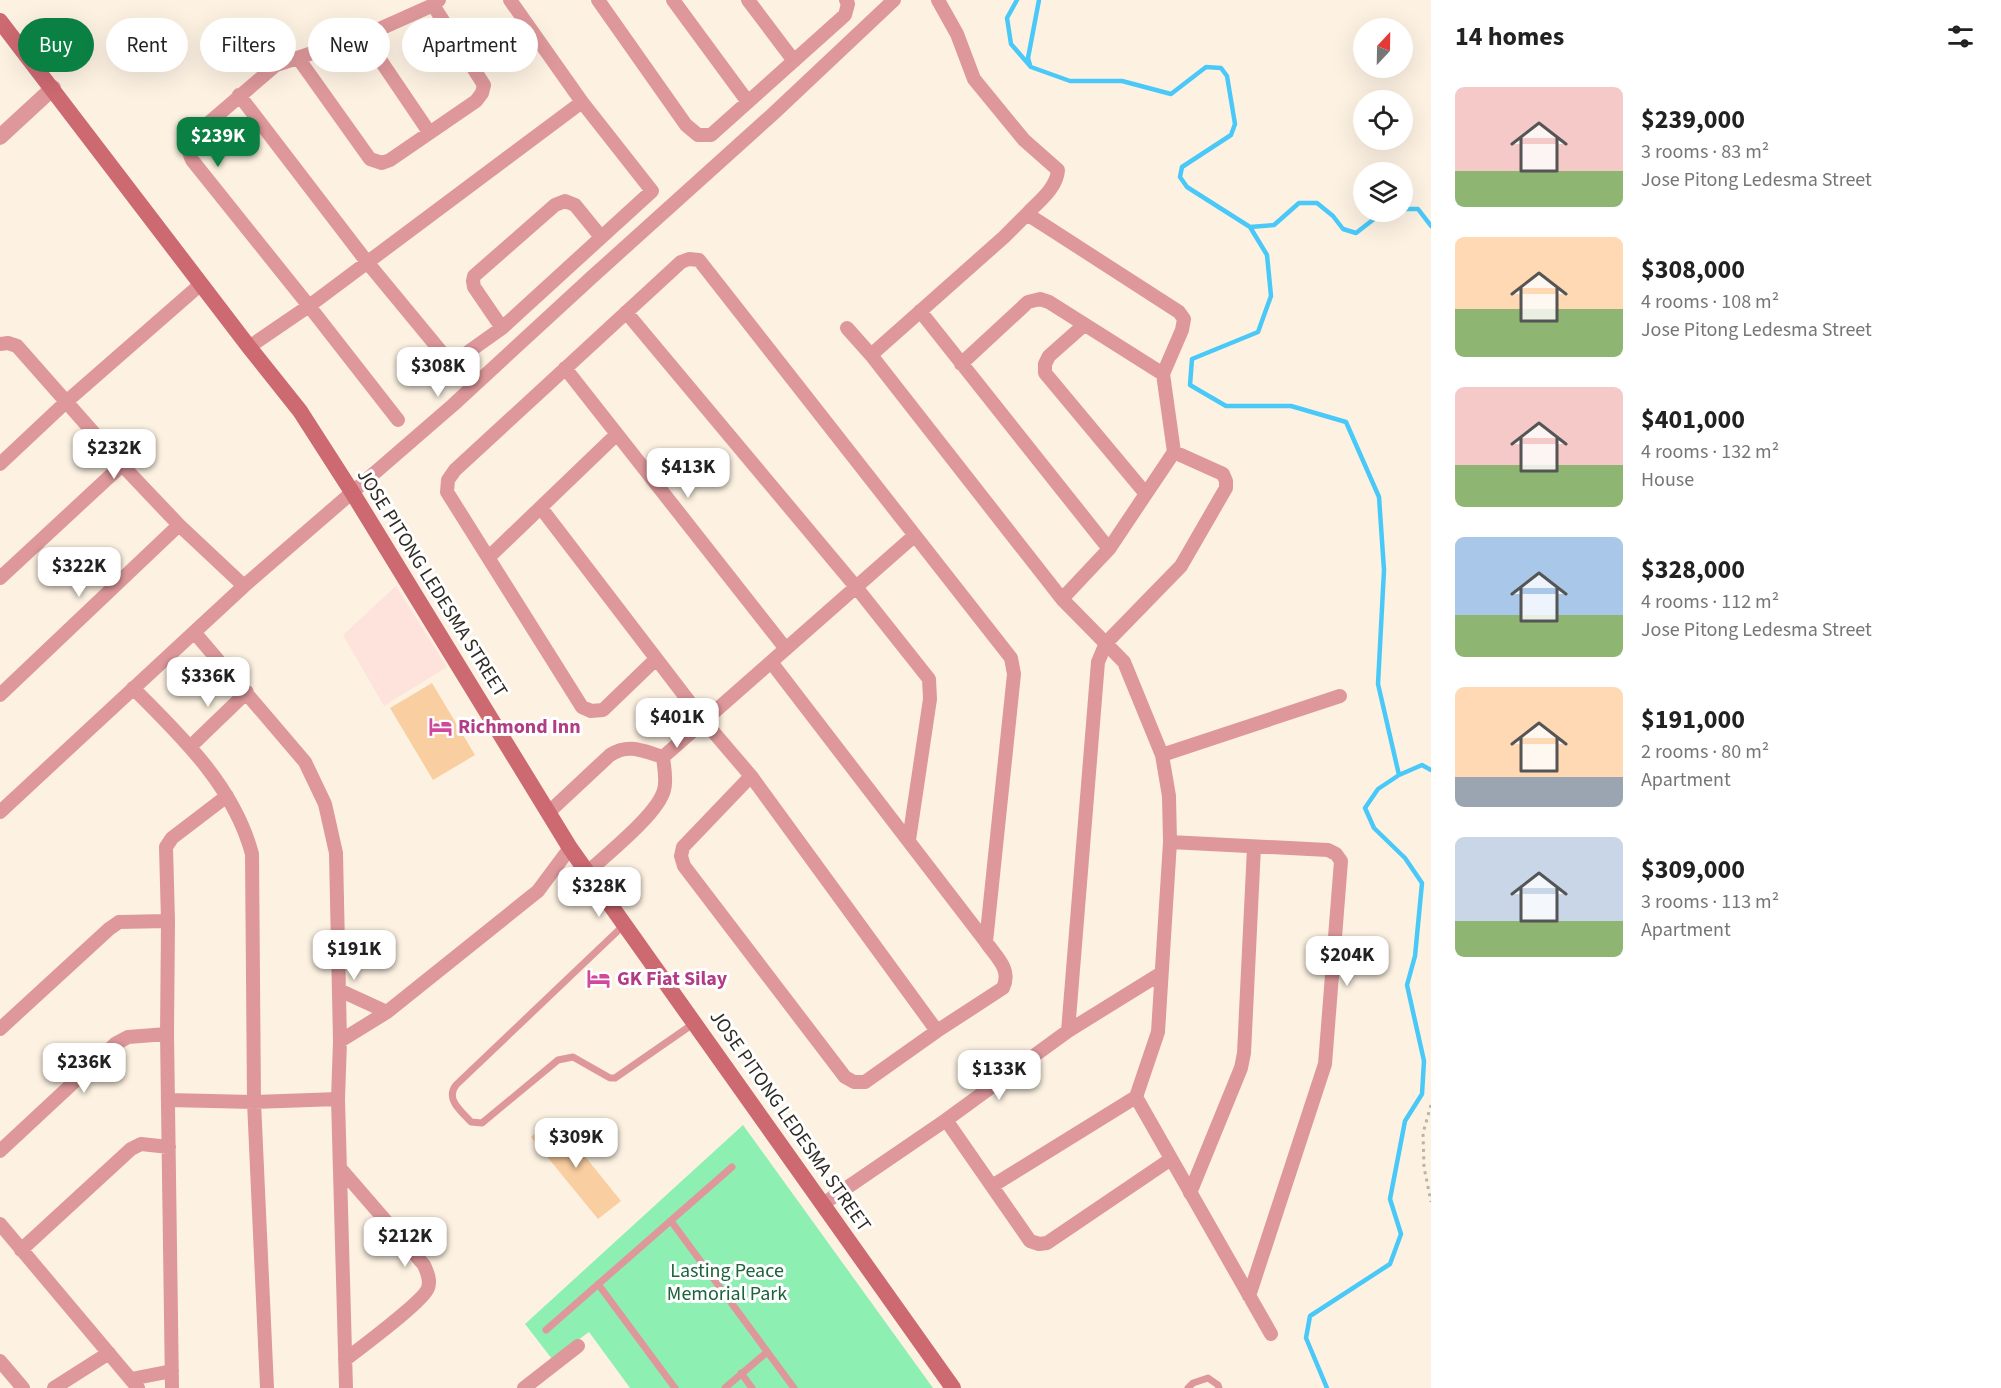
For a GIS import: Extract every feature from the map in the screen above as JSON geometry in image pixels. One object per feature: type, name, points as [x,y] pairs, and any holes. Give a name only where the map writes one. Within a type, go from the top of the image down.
[{"type":"main road","name":"JOSE PITONG LEDESMA STREET","points":[[0,21],[300,411],[570,848],[953,1388]]},
{"type":"street","points":[[510,0],[582,102],[667,210]]},
{"type":"street","points":[[598,0],[686,125],[698,135],[711,135],[794,62],[845,15],[848,4],[846,0]]},
{"type":"street","points":[[673,0],[748,102]]},
{"type":"street","points":[[748,0],[794,62]]},
{"type":"street","points":[[0,812],[244,586],[453,405],[774,113],[894,0]]},
{"type":"street","points":[[871,355],[1004,237],[1058,177],[1058,170],[1024,140],[974,80],[957,34],[938,0]]},
{"type":"street","points":[[298,58],[370,159],[382,163],[390,160],[476,101],[484,85],[436,3],[390,24]]},
{"type":"street","points":[[308,55],[276,65],[191,138],[188,150],[192,160],[398,420]]},
{"type":"street","points":[[388,72],[429,132]]},
{"type":"street","points":[[0,137],[53,88]]},
{"type":"street","points":[[239,96],[367,262],[443,354],[458,360],[502,328],[652,191]]},
{"type":"street","points":[[249,346],[309,306],[582,102]]},
{"type":"street","points":[[502,328],[474,287],[474,276],[555,204],[565,201],[574,205],[601,237]]},
{"type":"street","points":[[1027,214],[1179,312],[1184,318],[1182,330],[1163,374],[1174,452],[1109,549],[1062,598]]},
{"type":"street","points":[[656,659],[603,710],[591,711],[582,707],[447,492],[448,480],[455,470],[681,262],[689,259],[699,260],[1011,658],[1014,674],[986,942]]},
{"type":"street","points":[[0,464],[66,402],[201,284]]},
{"type":"street","points":[[961,364],[1028,302],[1040,300],[1049,302],[1163,374]]},
{"type":"street","points":[[920,311],[1109,549]]},
{"type":"street","points":[[626,312],[929,679],[930,699],[909,840]]},
{"type":"street","points":[[1084,325],[1049,356],[1045,364],[1045,373],[1146,494]]},
{"type":"street","points":[[846,328],[871,355],[1062,598],[1124,662],[1162,755],[1169,796],[1170,842],[1158,1032],[1136,1097],[992,1186]]},
{"type":"street","points":[[0,344],[8,343],[17,346],[122,465],[179,525],[244,586]]},
{"type":"street","points":[[565,368],[786,649]]},
{"type":"street","points":[[489,557],[617,434]]},
{"type":"street","points":[[1068,1031],[1098,662],[1106,643],[1181,566],[1226,488],[1223,474],[1174,452]]},
{"type":"street","points":[[0,578],[122,465]]},
{"type":"street","points":[[541,508],[704,721],[751,776],[937,1031]]},
{"type":"street","points":[[0,695],[179,525]]},
{"type":"street","points":[[663,757],[914,536]]},
{"type":"street","points":[[194,632],[305,762],[325,804],[336,853],[340,1041],[338,1099],[346,1388]]},
{"type":"street","points":[[751,776],[683,847],[681,855],[684,866],[844,1077],[855,1083],[865,1082],[1003,988],[1007,980],[1006,971],[986,942],[771,662]]},
{"type":"street","points":[[133,688],[191,746],[227,796],[248,840],[252,854],[254,1102],[267,1388]]},
{"type":"street","points":[[191,746],[247,692]]},
{"type":"street","points":[[1162,755],[1340,696]]},
{"type":"street","points":[[549,812],[610,755],[619,750],[630,748],[663,757]]},
{"type":"street","points":[[588,872],[658,803],[665,789],[663,757]]},
{"type":"street","points":[[172,1388],[166,847],[172,838],[227,796]]},
{"type":"street","points":[[1170,842],[1328,850],[1336,854],[1341,861],[1325,1065],[1250,1296]]},
{"type":"street","points":[[1190,1193],[1244,1053],[1254,847]]},
{"type":"street","points":[[340,1041],[387,1012],[538,891],[570,848]]},
{"type":"street","points":[[0,1029],[119,922],[168,921]]},
{"type":"street","points":[[823,1204],[946,1120],[1068,1031],[1160,974]]},
{"type":"street","points":[[339,990],[387,1012]]},
{"type":"street","points":[[0,1151],[116,1044],[128,1037],[168,1034]]},
{"type":"street","points":[[1136,1097],[1271,1334]]},
{"type":"street","points":[[168,1100],[254,1102],[338,1099]]},
{"type":"street","points":[[946,1120],[1030,1240],[1039,1244],[1047,1243],[1171,1160]]},
{"type":"street","points":[[21,1250],[131,1149],[141,1144],[169,1147]]},
{"type":"street","points":[[340,1168],[424,1265],[429,1276],[428,1289],[417,1302],[345,1360]]},
{"type":"street","points":[[0,1224],[135,1384],[172,1371]]},
{"type":"street","points":[[531,1386],[578,1346]]},
{"type":"street","points":[[54,1388],[109,1353]]},
{"type":"street","points":[[0,1360],[23,1388]]},
{"type":"lane","points":[[624,925],[456,1085],[451,1091],[451,1099],[471,1122],[482,1123],[558,1060],[573,1057],[610,1078],[615,1078],[695,1023]]},
{"type":"lane","points":[[546,1330],[732,1167]]},
{"type":"lane","points":[[671,1221],[794,1388]]},
{"type":"lane","points":[[598,1284],[675,1388]]},
{"type":"lane","points":[[725,1388],[767,1352]]},
{"type":"lane","points":[[741,1374],[752,1388]]},
{"type":"lane","points":[[1188,1388],[1193,1383],[1208,1378],[1218,1384],[1219,1388]]},
{"type":"path","points":[[1431,1105],[1423,1133],[1424,1167],[1431,1202]]},
{"type":"shaded area","points":[[396,586],[447,667],[384,706],[343,635]]},
{"type":"green space","name":"Lasting Peace Memorial Park","points":[[743,1125],[933,1388],[630,1388],[589,1332],[552,1359],[525,1324]]},
{"type":"building","points":[[432,683],[475,755],[433,780],[390,708]]},
{"type":"building","points":[[554,1118],[621,1201],[598,1219],[531,1137]]},
{"type":"waterway","points":[[1017,0],[1007,18],[1011,44],[1031,67],[1070,81],[1122,81],[1171,94],[1206,67],[1221,68],[1227,76],[1235,124],[1231,135],[1182,167],[1180,177],[1187,187],[1250,227],[1274,225],[1299,203],[1317,203],[1333,216],[1343,229],[1356,233],[1370,222]]},
{"type":"waterway","points":[[1030,65],[1028,58],[1039,0]]},
{"type":"waterway","points":[[1413,209],[1418,209],[1431,226]]},
{"type":"waterway","points":[[1250,227],[1267,255],[1271,296],[1258,332],[1192,359],[1190,385],[1226,406],[1291,406],[1346,422],[1379,497],[1384,570],[1378,684],[1399,775],[1378,789],[1365,808],[1374,828],[1405,858],[1422,883],[1415,956],[1407,985],[1424,1061],[1422,1094],[1405,1121],[1390,1199],[1401,1234],[1390,1264],[1310,1316],[1306,1338],[1327,1388]]},
{"type":"waterway","points":[[1399,775],[1422,765],[1431,770]]},
{"type":"place","name":"Richmond Inn","points":[[440,727]]},
{"type":"place","name":"GK Fiat Silay","points":[[599,979]]}]
